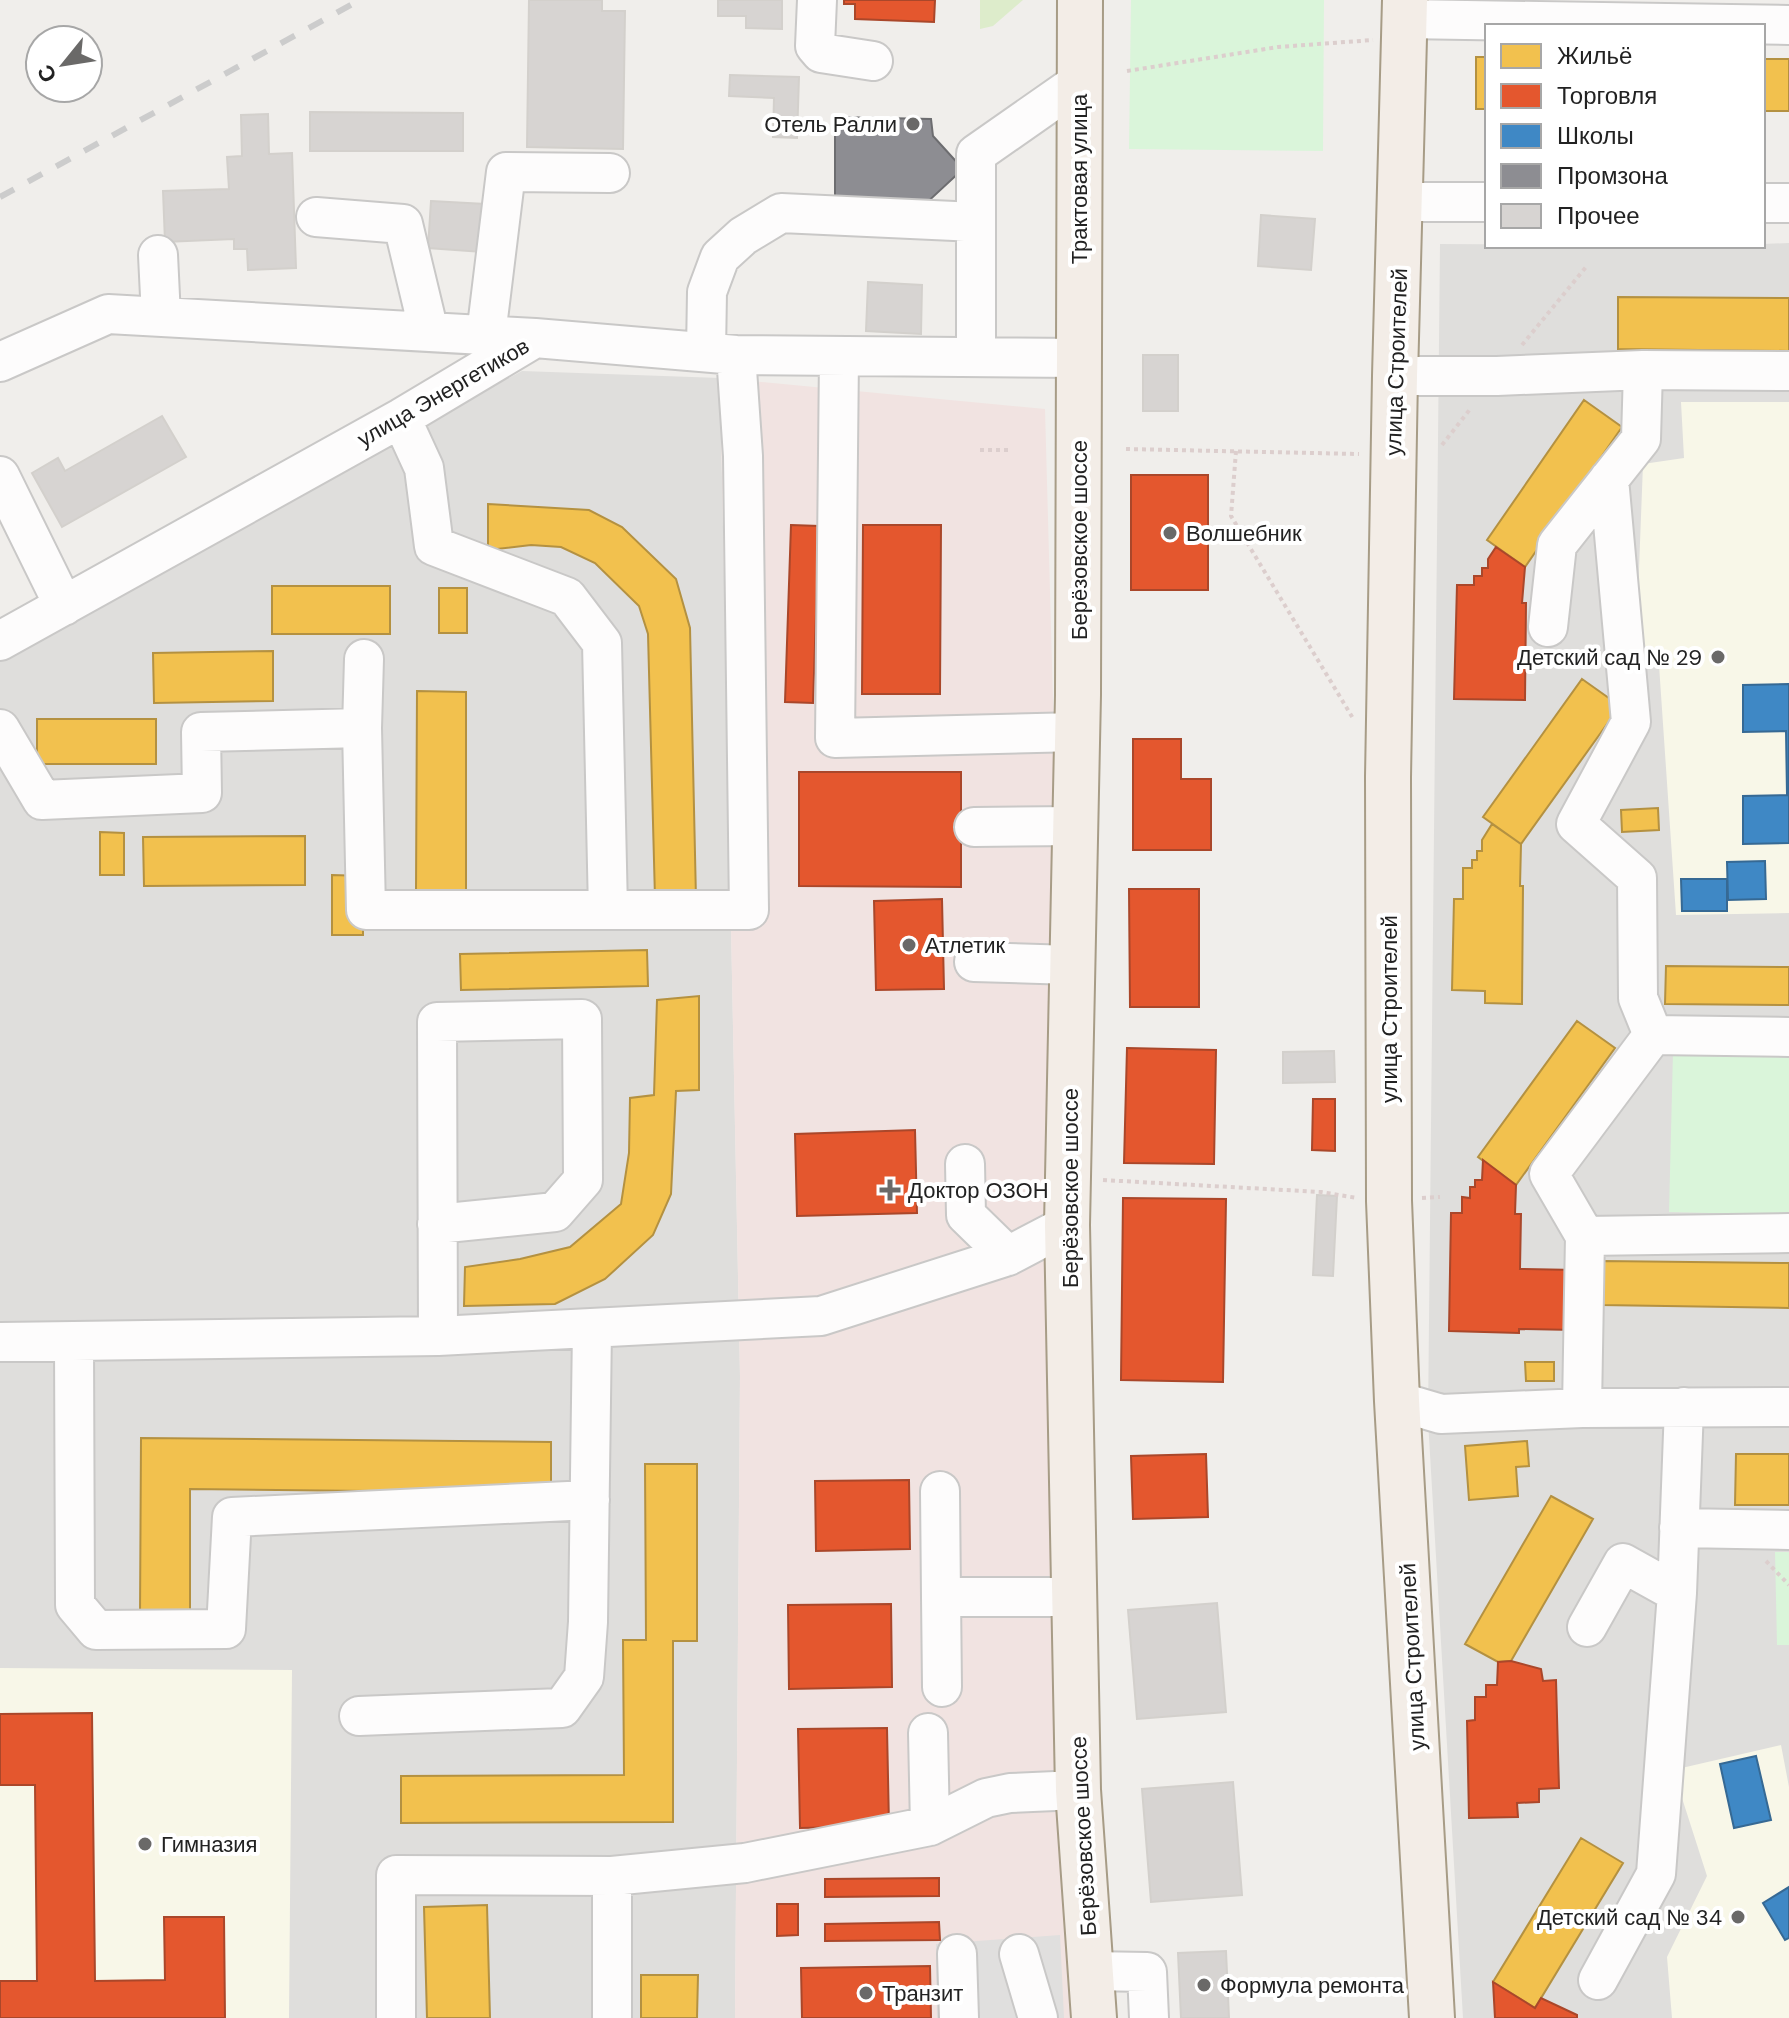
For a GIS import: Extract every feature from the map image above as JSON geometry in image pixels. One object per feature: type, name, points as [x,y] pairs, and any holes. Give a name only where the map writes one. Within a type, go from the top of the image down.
[{"type":"main road","name":"Трактовая улица","points":[[1079,358],[1080,0]]},
{"type":"main road","name":"улица Строителей","points":[[1404,21],[1388,777],[1389,1201],[1397,1401],[1432,2018]]},
{"type":"main road","name":"Берёзовское шоссе","points":[[1079,358],[1078,732],[1067,1225],[1078,1790],[1094,2018]]},
{"type":"street","points":[[817,0],[815,46],[821,53],[873,61]]},
{"type":"street","points":[[1404,21],[1627,12],[1789,25]]},
{"type":"street","points":[[976,357],[976,154],[1079,82]]},
{"type":"street","points":[[486,335],[506,172],[610,173]]},
{"type":"street","points":[[1401,202],[1485,202]]},
{"type":"street","points":[[1765,203],[1789,203]]},
{"type":"street","points":[[364,659],[362,728],[366,910],[749,910],[743,456],[707,292],[720,257],[743,236],[781,213],[976,222]]},
{"type":"street","points":[[316,217],[403,224],[429,332]]},
{"type":"street","points":[[158,255],[161,317]]},
{"type":"street","points":[[0,362],[108,314],[535,338]]},
{"type":"street","name":"улица Энергетиков","points":[[0,641],[401,418],[535,338],[721,353],[1079,358]]},
{"type":"street","points":[[839,357],[835,738],[1078,732]]},
{"type":"street","points":[[1395,376],[1497,376],[1643,370],[1789,371]]},
{"type":"street","points":[[1548,627],[1557,545],[1641,439],[1643,370]]},
{"type":"street","points":[[401,418],[424,468],[434,546],[567,597],[602,643],[608,910]]},
{"type":"street","points":[[0,476],[64,606]]},
{"type":"street","points":[[1609,479],[1631,722],[1576,824],[1637,878],[1638,998],[1653,1035]]},
{"type":"street","points":[[0,729],[42,800],[202,793],[201,732],[362,728]]},
{"type":"street","points":[[974,827],[1076,826]]},
{"type":"street","points":[[974,962],[1072,965]]},
{"type":"street","points":[[437,1224],[555,1212],[583,1180],[582,1019],[437,1022],[437,1224],[438,1336]]},
{"type":"street","points":[[1653,1035],[1789,1037]]},
{"type":"street","points":[[1582,1408],[1585,1236],[1549,1174],[1653,1035]]},
{"type":"street","points":[[965,1164],[966,1215],[1008,1256]]},
{"type":"street","points":[[0,1342],[438,1336],[821,1316],[1008,1256],[1067,1225]]},
{"type":"street","points":[[1585,1236],[1789,1233]]},
{"type":"street","points":[[359,1716],[562,1708],[584,1677],[588,1622],[592,1328]]},
{"type":"street","points":[[74,1343],[75,1605],[96,1630],[226,1629],[232,1517],[590,1500]]},
{"type":"street","points":[[1397,1401],[1441,1414],[1582,1408],[1789,1407]]},
{"type":"street","points":[[1598,1980],[1656,1874],[1677,1593],[1684,1407]]},
{"type":"street","points":[[940,1491],[942,1687]]},
{"type":"street","points":[[1679,1528],[1789,1530]]},
{"type":"street","points":[[1587,1627],[1623,1563],[1677,1593]]},
{"type":"street","points":[[941,1597],[1075,1597]]},
{"type":"street","points":[[928,1733],[930,1826]]},
{"type":"street","points":[[396,2018],[396,1875],[612,1876],[745,1863],[930,1826],[986,1798],[1010,1793],[1078,1790]]},
{"type":"street","points":[[612,1876],[612,2018]]},
{"type":"street","points":[[957,1954],[959,2018]]},
{"type":"street","points":[[1019,1954],[1038,2018]]},
{"type":"street","points":[[1090,1971],[1147,1972],[1149,2018]]},
{"type":"path","points":[[1127,71],[1278,47],[1364,39],[1404,21]]},
{"type":"path","points":[[1126,449],[1393,455]]},
{"type":"path","points":[[980,450],[1012,450]]},
{"type":"path","points":[[1236,451],[1231,516],[1357,725]]},
{"type":"path","points":[[1069,1178],[1297,1190],[1389,1201],[1440,1197]]},
{"type":"shaded area","points":[[1789,243],[1789,2018],[1463,2018],[1428,1420],[1440,244],[1485,244],[1485,248],[1765,248],[1765,244]]},
{"type":"shaded area","points":[[522,371],[720,378],[740,1376],[735,2018],[0,2018],[0,646]]},
{"type":"shaded area","points":[[720,378],[1045,409],[1089,2018],[735,2018],[740,1376]]},
{"type":"shaded area","name":"Детский сад № 29","points":[[1681,402],[1789,402],[1789,913],[1676,915],[1659,665],[1636,648],[1643,464],[1684,458]]},
{"type":"shaded area","name":"Гимназия","points":[[0,1668],[292,1670],[289,2018],[0,2018]]},
{"type":"shaded area","name":"Детский сад № 34","points":[[1781,1745],[1789,1787],[1789,2018],[1672,2018],[1667,1957],[1707,1876],[1673,1770]]},
{"type":"shaded area","points":[[1060,1935],[1064,2018],[937,2018],[936,1944]]},
{"type":"green space","points":[[980,0],[1023,0],[993,26],[980,29]]},
{"type":"green space","points":[[1131,0],[1324,0],[1323,151],[1129,149]]},
{"type":"green space","points":[[1673,1052],[1789,1055],[1789,1215],[1669,1212]]},
{"type":"green space","points":[[1775,1552],[1789,1552],[1789,1645],[1777,1645]]},
{"type":"building: Жильё","points":[[1476,57],[1485,57],[1485,109],[1476,109]]},
{"type":"building: Жильё","points":[[1765,59],[1789,59],[1789,111],[1765,111]]},
{"type":"building: Жильё","points":[[1618,297],[1789,298],[1789,351],[1618,349]]},
{"type":"building: Жильё","points":[[1584,400],[1622,427],[1525,567],[1487,540]]},
{"type":"building: Жильё","points":[[488,504],[589,510],[622,527],[676,579],[690,628],[696,899],[655,898],[648,634],[639,606],[595,563],[561,547],[531,545],[488,550]]},
{"type":"building: Жильё","points":[[272,586],[390,586],[390,634],[272,634]]},
{"type":"building: Жильё","points":[[439,588],[467,588],[467,633],[439,633]]},
{"type":"building: Жильё","points":[[273,651],[273,701],[154,703],[153,653]]},
{"type":"building: Жильё","points":[[1582,679],[1620,706],[1521,844],[1483,817]]},
{"type":"building: Жильё","points":[[417,691],[466,692],[466,891],[416,892]]},
{"type":"building: Жильё","points":[[37,719],[156,719],[156,764],[37,764]]},
{"type":"building: Жильё","points":[[1658,808],[1659,830],[1622,832],[1621,810]]},
{"type":"building: Жильё","points":[[1492,824],[1521,844],[1522,1004],[1485,1003],[1485,991],[1452,990],[1454,899],[1463,899],[1463,868],[1472,868],[1472,860],[1477,860],[1477,851],[1482,851],[1482,840]]},
{"type":"building: Жильё","points":[[100,832],[124,833],[124,875],[100,875]]},
{"type":"building: Жильё","points":[[305,836],[305,885],[144,886],[143,837]]},
{"type":"building: Жильё","points":[[332,875],[363,876],[363,935],[332,935]]},
{"type":"building: Жильё","points":[[647,950],[648,986],[461,990],[460,954]]},
{"type":"building: Жильё","points":[[1666,966],[1789,967],[1789,1005],[1665,1004]]},
{"type":"building: Жильё","points":[[699,996],[699,1090],[676,1091],[671,1194],[653,1235],[605,1279],[555,1304],[464,1306],[465,1267],[520,1259],[570,1247],[621,1204],[629,1153],[630,1098],[654,1095],[657,1000]]},
{"type":"building: Жильё","points":[[1577,1021],[1615,1048],[1516,1185],[1478,1157]]},
{"type":"building: Жильё","points":[[1602,1261],[1789,1263],[1789,1308],[1601,1305]]},
{"type":"building: Жильё","points":[[1525,1362],[1554,1362],[1554,1381],[1526,1381]]},
{"type":"building: Жильё","points":[[141,1438],[551,1442],[551,1493],[190,1489],[190,1618],[140,1617]]},
{"type":"building: Жильё","points":[[1527,1441],[1529,1466],[1516,1467],[1518,1496],[1469,1500],[1465,1446]]},
{"type":"building: Жильё","points":[[1736,1454],[1789,1454],[1789,1505],[1735,1505]]},
{"type":"building: Жильё","points":[[645,1464],[697,1464],[697,1641],[673,1641],[673,1822],[401,1823],[401,1776],[624,1775],[623,1640],[646,1640]]},
{"type":"building: Жильё","points":[[1551,1496],[1593,1519],[1511,1661],[1498,1662],[1465,1644]]},
{"type":"building: Жильё","points":[[1581,1838],[1623,1863],[1535,2008],[1493,1982]]},
{"type":"building: Жильё","points":[[487,1905],[490,2018],[427,2018],[424,1907]]},
{"type":"building: Жильё","points":[[641,1975],[698,1975],[697,2018],[641,2018]]},
{"type":"building: Торговля","points":[[844,0],[935,0],[934,22],[855,19],[855,4],[844,4]]},
{"type":"building: Торговля","name":"Волшебник","points":[[1131,475],[1208,475],[1208,590],[1131,590]]},
{"type":"building: Торговля","points":[[791,525],[819,526],[813,703],[785,702]]},
{"type":"building: Торговля","points":[[863,525],[941,525],[940,694],[862,694]]},
{"type":"building: Торговля","points":[[1496,547],[1525,567],[1522,603],[1526,603],[1525,700],[1454,699],[1457,585],[1474,585],[1474,576],[1482,576],[1482,568],[1488,568],[1488,559]]},
{"type":"building: Торговля","points":[[1133,739],[1181,739],[1181,779],[1211,779],[1211,850],[1133,850]]},
{"type":"building: Торговля","points":[[799,772],[961,772],[961,887],[799,886]]},
{"type":"building: Торговля","points":[[1129,889],[1199,889],[1199,1007],[1130,1007]]},
{"type":"building: Торговля","name":"Атлетик","points":[[942,899],[944,989],[876,990],[874,901]]},
{"type":"building: Торговля","points":[[1127,1048],[1216,1050],[1214,1164],[1124,1163]]},
{"type":"building: Торговля","points":[[1313,1099],[1335,1099],[1335,1151],[1312,1150]]},
{"type":"building: Торговля","points":[[915,1130],[917,1213],[797,1216],[795,1134]]},
{"type":"building: Торговля","points":[[1483,1160],[1516,1185],[1515,1214],[1521,1214],[1520,1269],[1576,1270],[1575,1330],[1519,1329],[1519,1333],[1449,1331],[1451,1213],[1462,1213],[1462,1197],[1470,1198],[1470,1187],[1475,1187],[1475,1180],[1482,1180]]},
{"type":"building: Торговля","points":[[1123,1198],[1226,1199],[1223,1382],[1121,1380]]},
{"type":"building: Торговля","points":[[1206,1454],[1208,1517],[1133,1519],[1131,1456]]},
{"type":"building: Торговля","points":[[909,1480],[910,1549],[816,1551],[815,1481]]},
{"type":"building: Торговля","points":[[891,1604],[892,1687],[789,1689],[788,1605]]},
{"type":"building: Торговля","points":[[1511,1661],[1541,1669],[1543,1681],[1556,1680],[1559,1788],[1539,1789],[1539,1802],[1517,1803],[1518,1817],[1469,1818],[1467,1721],[1475,1720],[1475,1697],[1486,1697],[1486,1685],[1497,1685],[1498,1662]]},
{"type":"building: Торговля","points":[[92,1713],[95,1981],[165,1980],[164,1917],[224,1917],[225,2018],[0,2018],[0,1981],[37,1981],[35,1785],[0,1785],[0,1714]]},
{"type":"building: Торговля","points":[[887,1728],[889,1826],[800,1828],[798,1729]]},
{"type":"building: Торговля","points":[[939,1878],[939,1896],[825,1897],[825,1879]]},
{"type":"building: Торговля","points":[[777,1904],[798,1904],[798,1935],[777,1936]]},
{"type":"building: Торговля","points":[[939,1922],[940,1940],[825,1941],[825,1924]]},
{"type":"building: Торговля","name":"Транзит","points":[[930,1966],[931,2018],[802,2018],[801,1968]]},
{"type":"building: Торговля","points":[[1493,1982],[1535,2008],[1541,1998],[1577,2015],[1577,2018],[1495,2018]]},
{"type":"building: Школы","points":[[1789,684],[1789,843],[1743,844],[1743,796],[1787,795],[1786,731],[1743,732],[1743,685]]},
{"type":"building: Школы","points":[[1765,861],[1766,899],[1728,900],[1727,862]]},
{"type":"building: Школы","points":[[1681,879],[1727,879],[1727,911],[1682,911]]},
{"type":"building: Школы","points":[[1756,1756],[1771,1820],[1734,1828],[1720,1764]]},
{"type":"building: Школы","points":[[1789,1887],[1789,1938],[1785,1940],[1763,1903]]},
{"type":"building: Промзона","points":[[835,117],[931,119],[933,136],[963,169],[907,221],[835,202]]},
{"type":"building: Прочее","points":[[529,0],[602,0],[602,11],[625,11],[623,149],[527,147]]},
{"type":"building: Прочее","points":[[718,0],[782,0],[782,29],[746,28],[746,16],[718,16]]},
{"type":"building: Прочее","points":[[730,75],[799,77],[797,138],[773,137],[774,98],[729,96]]},
{"type":"building: Прочее","points":[[310,112],[463,113],[463,151],[310,151]]},
{"type":"building: Прочее","points":[[268,114],[269,154],[292,153],[296,268],[248,270],[247,249],[234,249],[234,239],[165,242],[163,191],[229,189],[227,157],[242,156],[241,115]]},
{"type":"building: Прочее","points":[[431,201],[485,204],[482,252],[428,248]]},
{"type":"building: Прочее","points":[[1261,215],[1315,219],[1311,270],[1258,266]]},
{"type":"building: Прочее","points":[[868,282],[922,285],[921,334],[866,331]]},
{"type":"building: Прочее","points":[[1143,355],[1178,355],[1178,411],[1143,411]]},
{"type":"building: Прочее","points":[[162,416],[186,457],[62,527],[32,473],[58,458],[65,471]]},
{"type":"building: Прочее","points":[[1334,1051],[1335,1082],[1283,1083],[1283,1052]]},
{"type":"building: Прочее","points":[[1317,1195],[1337,1196],[1333,1276],[1313,1275]]},
{"type":"building: Прочее","points":[[1217,1603],[1226,1712],[1137,1719],[1128,1610]]},
{"type":"building: Прочее","points":[[1233,1782],[1242,1895],[1151,1902],[1142,1789]]},
{"type":"building: Прочее","name":"Формула ремонта","points":[[1226,1951],[1229,2018],[1181,2018],[1178,1953]]},
{"type":"railway","points":[[0,197],[360,0]]},
{"type":"place","name":"Отель Ралли","points":[[913,124]]},
{"type":"place","name":"Волшебник","points":[[1170,533]]},
{"type":"place","name":"Детский сад № 29","points":[[1718,657]]},
{"type":"place","name":"Атлетик","points":[[909,945]]},
{"type":"place","name":"Доктор ОЗОН","points":[[890,1190]]},
{"type":"place","name":"Гимназия","points":[[145,1844]]},
{"type":"place","name":"Детский сад № 34","points":[[1738,1917]]},
{"type":"place","name":"Формула ремонта","points":[[1204,1985]]},
{"type":"place","name":"Транзит","points":[[866,1993]]}]
